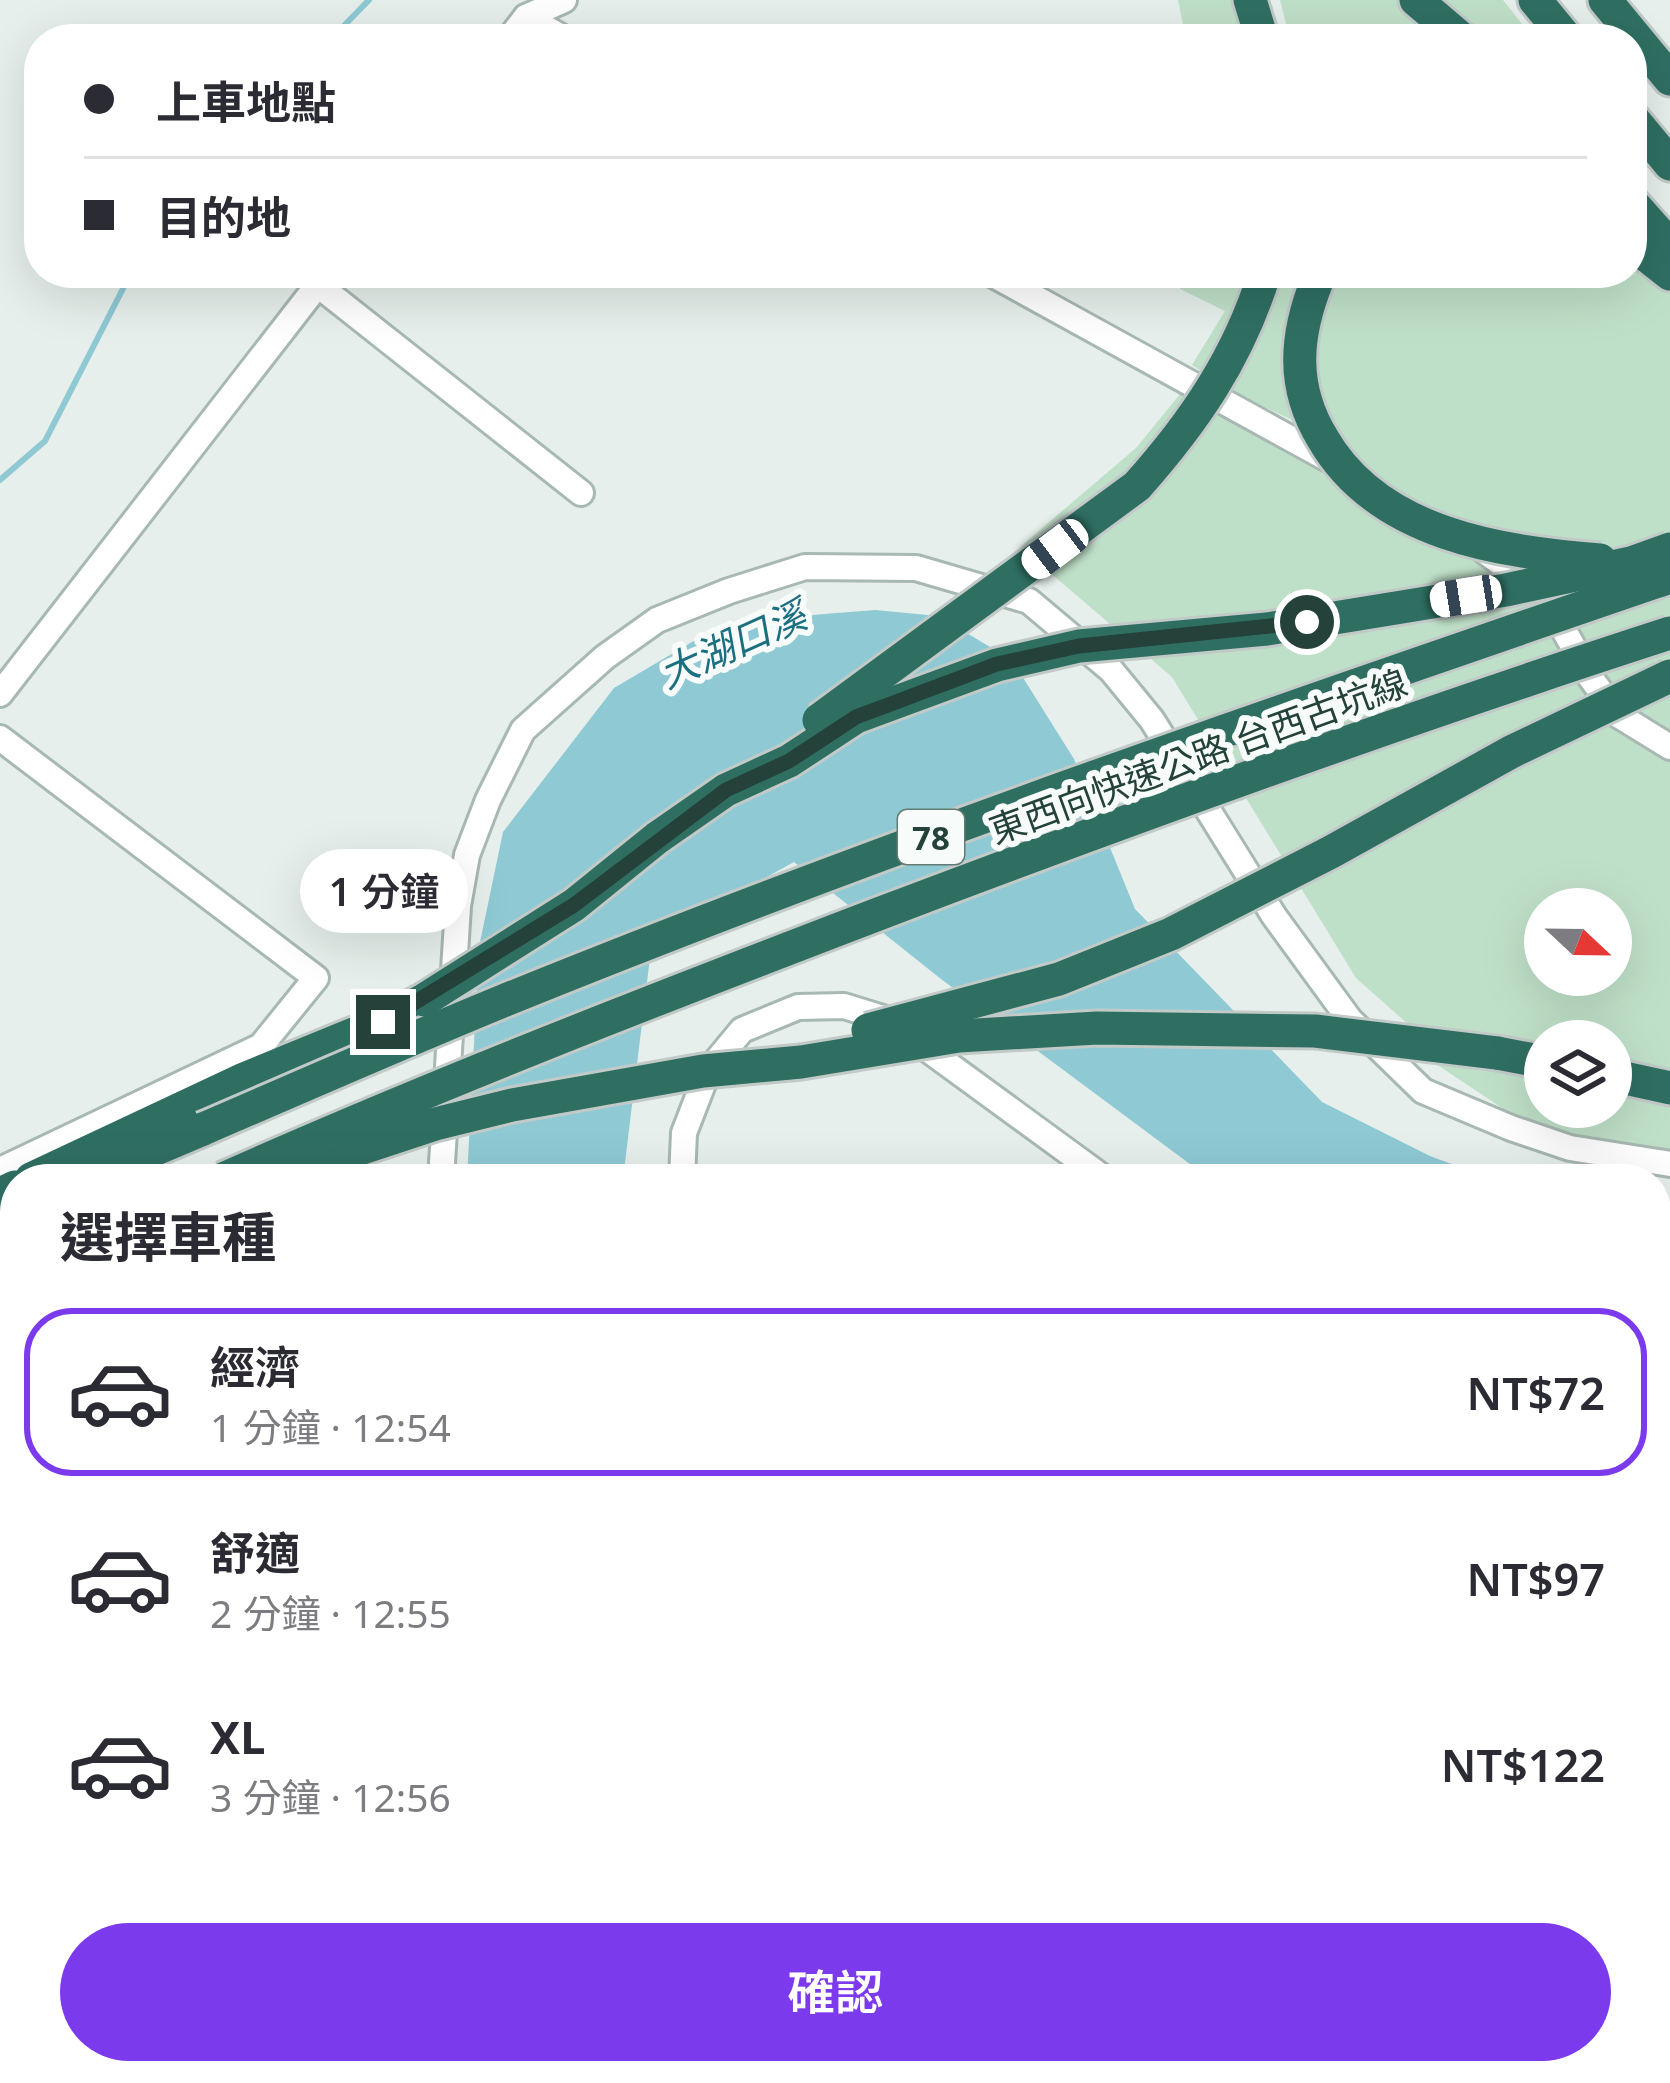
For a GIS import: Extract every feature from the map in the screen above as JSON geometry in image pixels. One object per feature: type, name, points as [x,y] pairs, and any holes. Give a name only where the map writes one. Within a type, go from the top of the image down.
[{"type":"highway","points":[[1416,0],[1444,24]]},
{"type":"highway","points":[[1535,0],[1555,24]]},
{"type":"highway","points":[[1605,0],[1625,24]]},
{"type":"highway","points":[[1647,51],[1670,79]]},
{"type":"highway","points":[[1647,136],[1670,164]]},
{"type":"highway","points":[[1647,220],[1670,246]]},
{"type":"highway","points":[[63,1164],[244,1079],[383,1022],[574,905],[657,838],[1137,486],[1178,440],[1221,378],[1258,288]]},
{"type":"highway","points":[[1315,288],[1302,318],[1298,367],[1308,416],[1338,466],[1383,506],[1456,536],[1567,558],[1631,563]]},
{"type":"highway","points":[[726,790],[789,761],[856,717],[997,664],[1079,646],[1311,622],[1506,590],[1631,563],[1670,549]]},
{"type":"highway","name":"東西向快速公路 台西古坑線","points":[[120,1164],[503,1001],[933,836],[1670,577]]},
{"type":"highway","name":"東西向快速公路 台西古坑線","points":[[257,1164],[427,1090],[1024,859],[1276,766],[1670,633]]},
{"type":"highway","points":[[314,1164],[435,1124],[512,1105],[703,1071],[1059,979],[1171,934],[1510,752],[1670,676]]},
{"type":"highway","points":[[703,1071],[801,1062],[959,1036],[1097,1028],[1315,1031],[1524,1058]]},
{"type":"highway","points":[[1632,1080],[1670,1088]]},
{"type":"street","points":[[521,24],[564,0]]},
{"type":"street","points":[[526,17],[538,24]]},
{"type":"street","points":[[0,694],[315,288]]},
{"type":"street","points":[[333,288],[581,493]]},
{"type":"street","points":[[1017,288],[1432,516],[1479,547],[1545,596],[1590,677],[1618,715],[1670,746]]},
{"type":"street","points":[[442,1164],[452,949],[467,855],[523,730],[605,657],[657,620],[805,567],[916,568],[1029,601],[1111,670],[1152,720],[1274,916],[1350,1020],[1423,1091],[1570,1148],[1670,1164]]},
{"type":"street","points":[[0,738],[316,978],[262,1046],[13,1164]]},
{"type":"street","points":[[683,1164],[684,1133],[708,1071],[742,1030],[799,1007],[844,1006],[886,1019],[1084,1164]]},
{"type":"green space","points":[[1178,0],[1255,0],[1262,24],[1183,24]]},
{"type":"green space","points":[[1280,0],[1399,0],[1426,24],[1286,24]]},
{"type":"green space","points":[[1434,0],[1503,0],[1522,24],[1462,24]]},
{"type":"green space","points":[[1647,268],[1670,287],[1670,1078],[1632,1070],[1632,1020],[1524,1020],[1524,1047],[1409,1025],[1356,978],[1172,677],[1020,547],[1136,448],[1181,393],[1328,477],[1347,446],[1233,392],[1192,365],[1225,311],[1180,288],[1647,288]]},
{"type":"green space","points":[[1430,1060],[1524,1071],[1524,1123]]},
{"type":"green space","points":[[1632,1091],[1670,1099],[1670,1158],[1538,1128],[1632,1128]]},
{"type":"water","name":"大湖口溪","points":[[875,610],[938,616],[1012,660],[1074,759],[1135,909],[1322,1102],[1452,1164],[1190,1164],[941,979],[794,862],[652,941],[625,1164],[468,1164],[479,947],[503,832],[614,688],[726,622]]},
{"type":"waterway","points":[[346,24],[369,0]]},
{"type":"waterway","points":[[0,480],[45,441],[123,288]]},
{"type":"route","points":[[383,1022],[574,905],[726,790],[789,761],[856,717],[997,664],[1079,646],[1307,622]]}]
